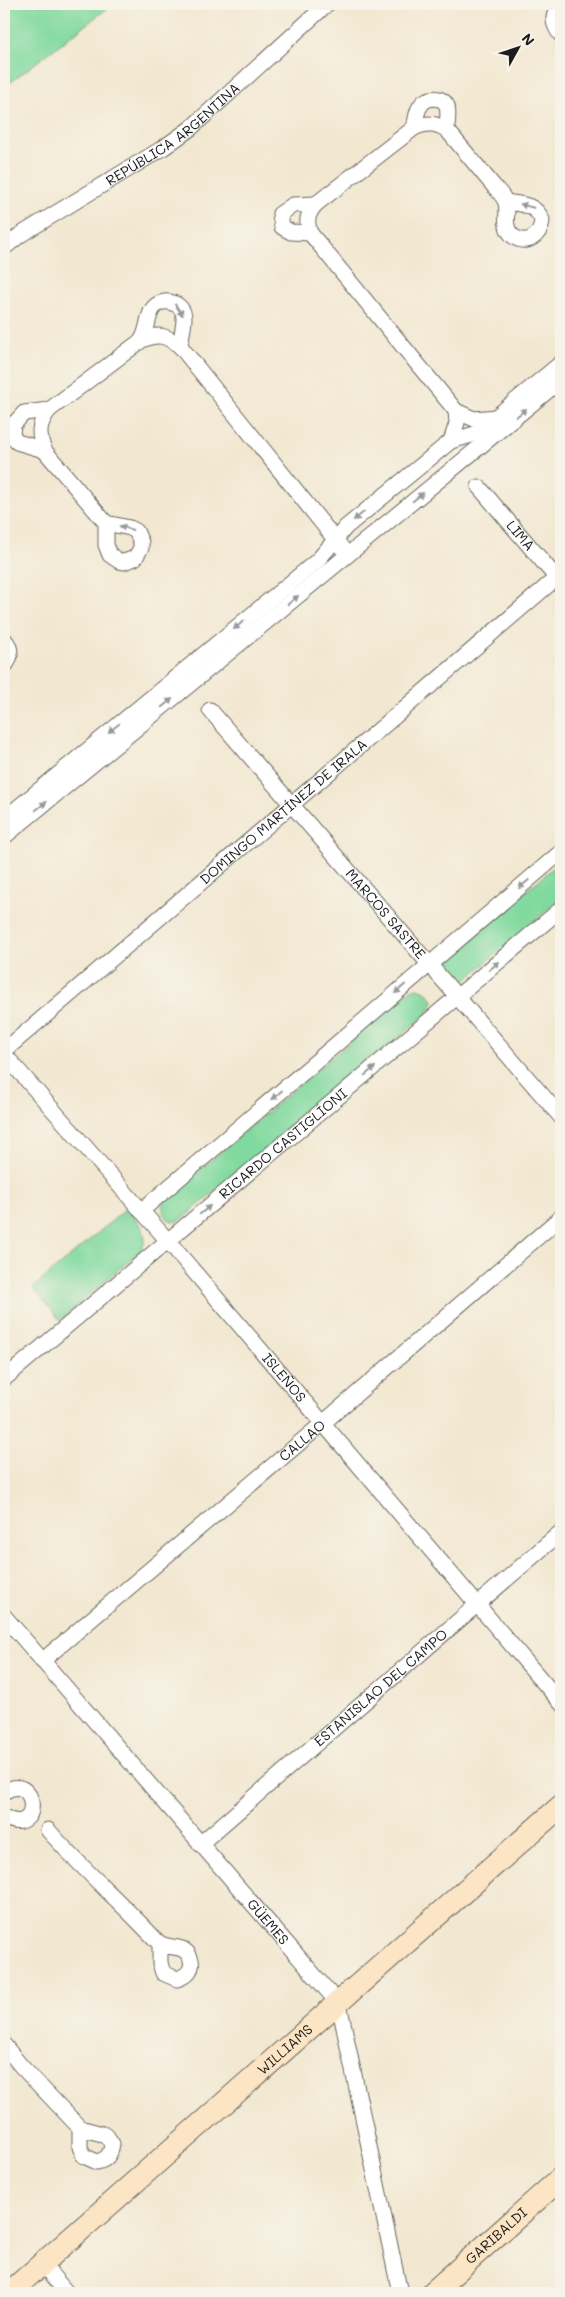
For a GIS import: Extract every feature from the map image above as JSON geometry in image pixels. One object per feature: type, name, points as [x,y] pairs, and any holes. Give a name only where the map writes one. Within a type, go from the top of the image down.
[{"type":"street","name":"REPÚBLICA ARGENTINA","points":[[4,248],[20,235],[163,148],[191,128],[327,4]]},
{"type":"street","points":[[561,5],[556,10],[553,19],[555,27],[561,35]]},
{"type":"street","points":[[414,128],[421,105],[427,99],[435,98],[444,102],[448,108],[447,130]]},
{"type":"street","points":[[496,417],[474,419],[456,410],[310,233],[307,223],[309,211],[316,204],[414,128],[424,124],[438,124],[447,130],[506,202]]},
{"type":"street","points":[[310,233],[291,232],[282,227],[280,214],[293,205],[316,204]]},
{"type":"street","points":[[142,340],[148,329],[152,310],[157,305],[166,301],[174,303],[182,310],[184,317],[180,346]]},
{"type":"street","points":[[106,523],[44,450],[39,437],[41,421],[49,410],[142,340],[155,334],[170,338],[180,346],[348,555]]},
{"type":"street","points":[[451,441],[479,439],[496,417],[561,363]]},
{"type":"street","points":[[4,837],[348,555],[479,439],[561,380]]},
{"type":"street","points":[[44,450],[17,442],[12,435],[12,425],[24,413],[49,410]]},
{"type":"street","points":[[4,819],[318,560],[346,527],[451,441],[457,423],[456,410]]},
{"type":"street","name":"LIMA","points":[[479,487],[560,578]]},
{"type":"street","name":"DOMINGO MARTÍNEZ DE IRALA","points":[[4,1052],[290,803],[560,578]]},
{"type":"street","points":[[4,639],[10,651],[10,657],[4,667]]},
{"type":"street","name":"MARCOS SASTRE","points":[[210,710],[561,1117]]},
{"type":"street","points":[[141,1211],[561,852]]},
{"type":"street","name":"RICARDO CASTIGLIONI","points":[[4,1379],[561,909]]},
{"type":"street","name":"ISLEÑOS","points":[[4,1052],[168,1241],[561,1703]]},
{"type":"street","name":"CALLAO","points":[[42,1661],[323,1423],[561,1217]]},
{"type":"street","name":"ESTANISLAO DEL CAMPO","points":[[200,1844],[561,1532]]},
{"type":"street","name":"GÜEMES","points":[[4,1616],[339,2004],[400,2293]]},
{"type":"street","points":[[4,1778],[26,1791],[31,1798],[16,1818],[48,1830],[74,1860],[160,1944]]},
{"type":"street","points":[[4,1792],[11,1788],[18,1788]]},
{"type":"street","name":"WILLIAMS","points":[[9,2293],[339,2004],[561,1806]]},
{"type":"street","points":[[4,2045],[21,2066],[80,2128]]},
{"type":"street","name":"GARIBALDI","points":[[432,2293],[561,2178]]},
{"type":"street","points":[[42,2264],[67,2293]]},
{"type":"green space","points":[[4,4],[113,4],[4,87]]},
{"type":"green space","points":[[561,861],[561,898],[467,979],[456,982],[448,979],[443,966],[449,957]]},
{"type":"green space","points":[[416,988],[426,992],[433,1001],[428,1013],[182,1219],[176,1222],[165,1217],[163,1207],[165,1199],[410,991]]},
{"type":"green space","points":[[126,1209],[144,1233],[144,1244],[141,1250],[60,1320],[33,1288]]}]
